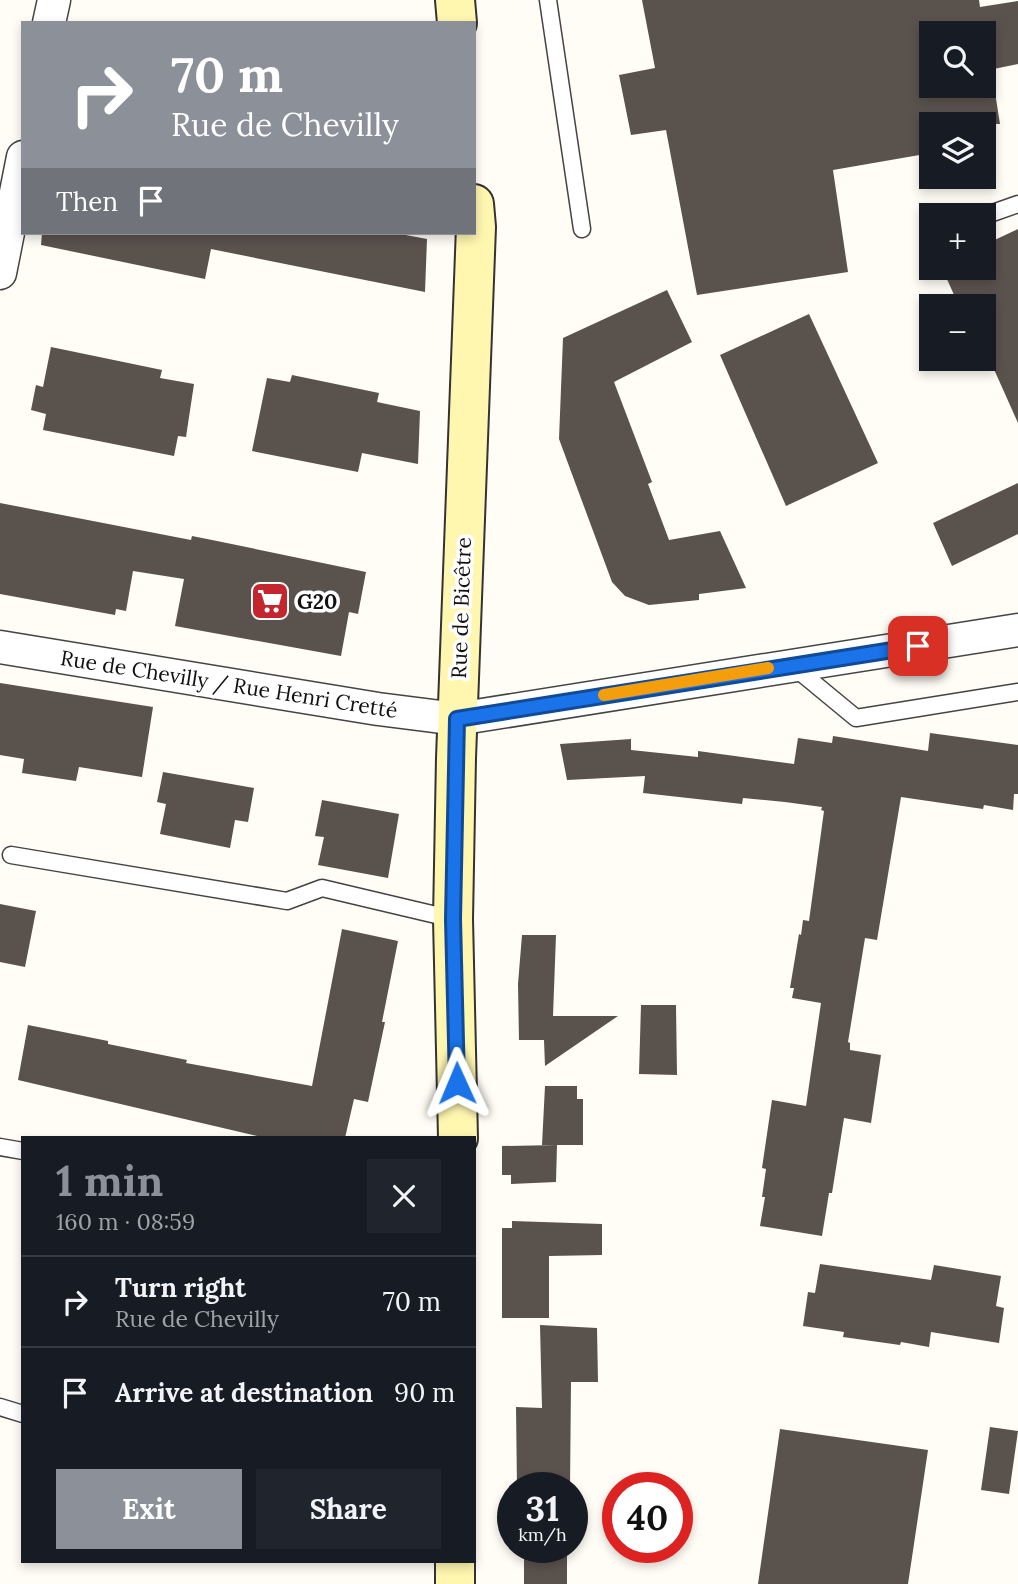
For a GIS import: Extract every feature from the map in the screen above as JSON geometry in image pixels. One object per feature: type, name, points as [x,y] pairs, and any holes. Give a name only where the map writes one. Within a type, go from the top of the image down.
[{"type":"street","points":[[49,21],[54,0]]},
{"type":"street","points":[[454,0],[457,21]]},
{"type":"street","points":[[0,273],[21,167]]},
{"type":"street","name":"Rue de Bicêtre","points":[[458,1136],[453,919],[457,719],[476,219]]},
{"type":"street","name":"Rue de Chevilly / Rue Henri Cretté","points":[[0,647],[378,709],[457,719],[1018,630]]},
{"type":"street","points":[[455,1563],[455,1584]]},
{"type":"lane","points":[[548,0],[582,229]]},
{"type":"lane","points":[[996,212],[1018,204]]},
{"type":"lane","points":[[793,665],[856,718],[1018,692]]},
{"type":"lane","points":[[11,855],[287,901],[322,888],[453,919]]},
{"type":"lane","points":[[0,1147],[21,1151]]},
{"type":"lane","points":[[0,1406],[21,1413]]},
{"type":"building","points":[[642,0],[979,0],[980,7],[1018,1],[1018,64],[996,69],[996,21],[919,21],[919,98],[996,98],[1000,124],[996,124],[996,112],[919,112],[919,155],[833,170],[848,272],[697,295],[666,130],[631,135],[619,75],[655,68]]},
{"type":"building","points":[[1018,229],[1018,423],[995,371],[996,294],[954,294],[947,280],[996,280],[996,239]]},
{"type":"building","points":[[42,235],[406,235],[427,239],[425,292],[211,249],[205,279],[41,245]]},
{"type":"building","points":[[667,290],[692,342],[614,382],[652,482],[648,484],[669,540],[720,531],[746,588],[699,594],[699,600],[649,605],[625,596],[612,582],[559,439],[563,338]]},
{"type":"building","points":[[809,314],[878,463],[786,506],[720,355]]},
{"type":"building","points":[[51,347],[162,370],[160,378],[194,384],[186,437],[178,436],[174,456],[43,430],[46,414],[31,410],[36,385],[43,387]]},
{"type":"building","points":[[292,375],[379,393],[377,402],[420,411],[418,464],[362,453],[358,472],[252,451],[267,378],[290,382]]},
{"type":"building","points":[[1018,483],[1018,534],[952,566],[933,523]]},
{"type":"building","points":[[0,503],[191,540],[192,536],[366,572],[358,614],[349,612],[341,656],[175,626],[184,579],[133,571],[126,611],[116,609],[115,615],[0,594]]},
{"type":"building","points":[[0,683],[153,707],[142,777],[79,767],[76,781],[22,773],[24,759],[0,755]]},
{"type":"building","points":[[930,733],[1018,745],[1018,794],[1014,794],[1013,810],[984,805],[983,809],[901,797],[877,940],[865,938],[848,1042],[850,1050],[881,1055],[871,1123],[844,1118],[822,1236],[760,1226],[766,1169],[762,1168],[772,1100],[806,1106],[821,1003],[792,998],[794,988],[790,988],[799,934],[801,935],[803,920],[809,921],[824,811],[821,810],[822,807],[785,802],[743,798],[742,804],[643,793],[645,776],[567,780],[560,744],[631,739],[631,750],[698,757],[698,751],[794,764],[798,738],[832,743],[833,736],[928,751]]},
{"type":"building","points":[[163,772],[254,788],[248,822],[235,820],[230,848],[160,834],[166,804],[157,802]]},
{"type":"building","points":[[322,800],[399,814],[388,878],[318,865],[324,837],[315,836]]},
{"type":"building","points":[[0,904],[36,911],[25,967],[0,962]]},
{"type":"building","points":[[342,929],[398,941],[368,1102],[354,1099],[345,1136],[257,1136],[18,1080],[28,1025],[187,1060],[186,1063],[312,1086]]},
{"type":"building","points":[[522,935],[556,935],[553,1016],[618,1016],[545,1066],[544,1040],[519,1040],[518,984]]},
{"type":"building","points":[[641,1005],[676,1005],[677,1075],[639,1074]]},
{"type":"building","points":[[545,1086],[577,1086],[577,1099],[583,1099],[583,1145],[542,1145]]},
{"type":"building","points":[[557,1145],[556,1182],[511,1184],[511,1175],[502,1175],[502,1146]]},
{"type":"building","points":[[512,1221],[602,1224],[602,1255],[549,1256],[549,1318],[502,1318],[502,1228],[512,1228]]},
{"type":"building","points":[[820,1264],[931,1280],[934,1265],[1001,1276],[996,1306],[1004,1308],[999,1343],[931,1332],[929,1347],[901,1342],[900,1345],[843,1337],[844,1332],[803,1326],[808,1292],[815,1293]]},
{"type":"building","points":[[540,1325],[597,1328],[598,1382],[571,1382],[570,1472],[517,1472],[516,1407],[542,1408]]},
{"type":"building","points":[[990,1427],[1018,1431],[1009,1494],[981,1490]]},
{"type":"building","points":[[780,1429],[928,1450],[908,1584],[758,1584]]},
{"type":"building","points":[[524,1563],[567,1563],[567,1584],[524,1584]]},
{"type":"slow traffic","points":[[604,695],[768,668]]},
{"type":"place","name":"G20","points":[[270,601]]},
{"type":"route","points":[[457,1083],[453,919],[457,719],[918,646]]}]
